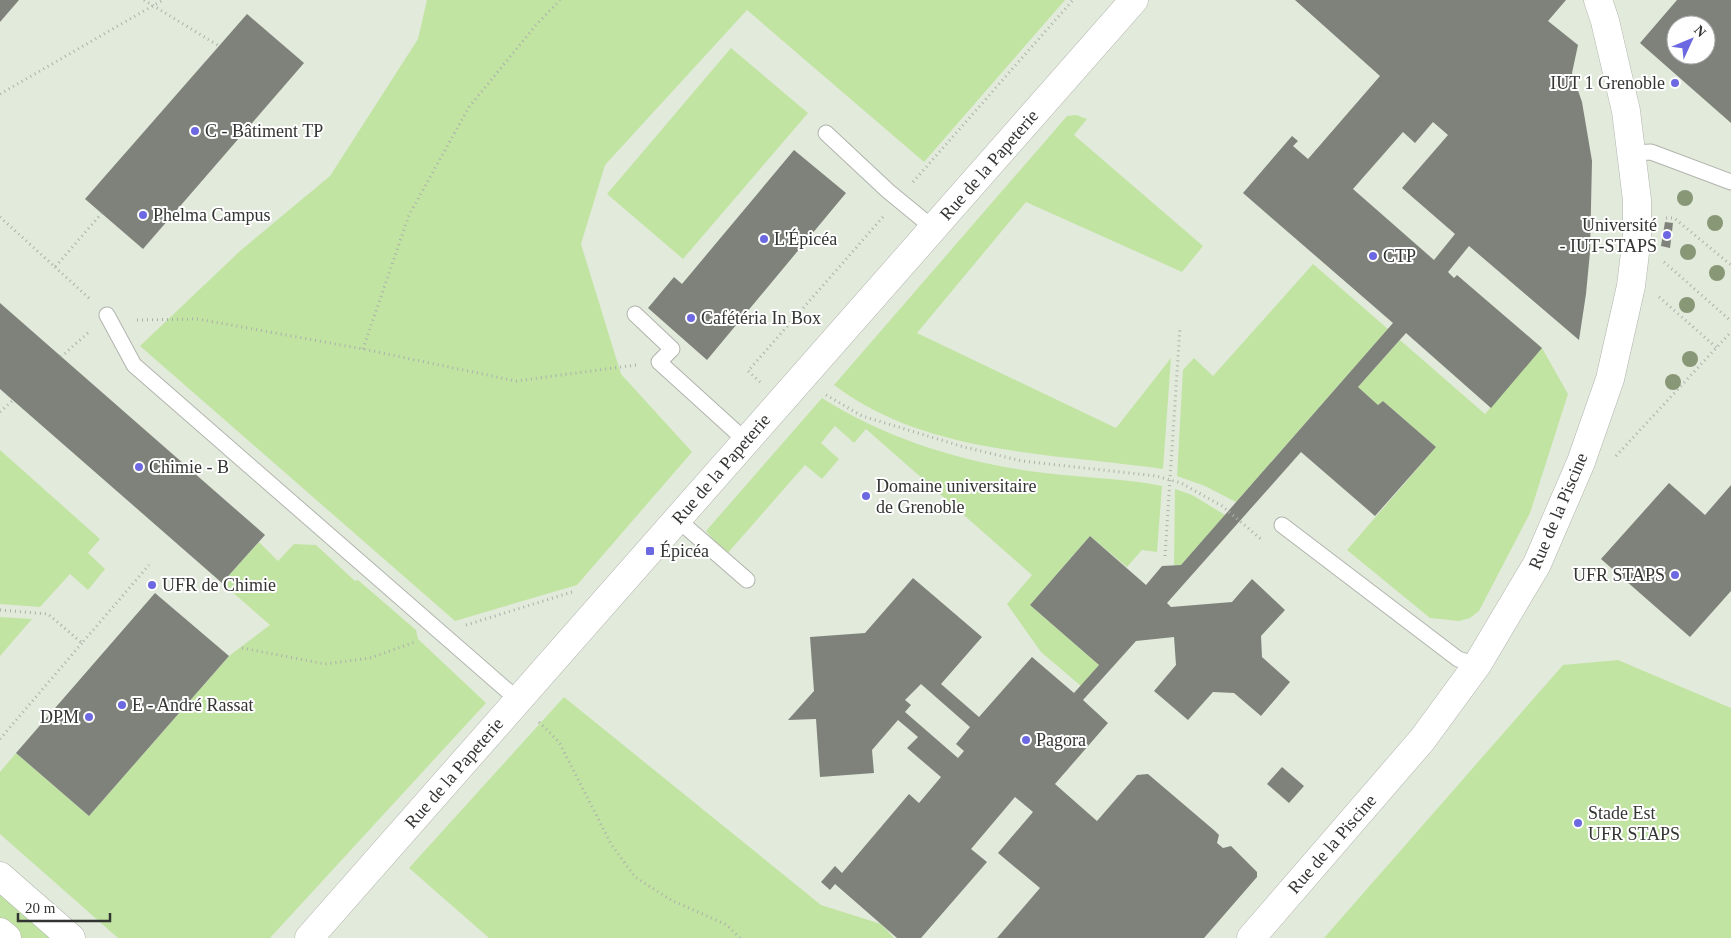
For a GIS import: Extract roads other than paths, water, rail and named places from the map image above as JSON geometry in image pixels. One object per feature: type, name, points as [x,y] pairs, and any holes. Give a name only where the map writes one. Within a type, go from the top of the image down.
[{"type":"street","name":"Rue de la Papeterie","points":[[309,938],[1134,0]]},
{"type":"street","name":"Rue de la Piscine","points":[[1251,938],[1422,740],[1477,665],[1537,564],[1581,462],[1610,379],[1631,286],[1637,236],[1637,200],[1633,153],[1626,111],[1605,20],[1598,0]]},
{"type":"street","points":[[0,876],[71,938]]},
{"type":"street","points":[[0,932],[7,938]]},
{"type":"lane","points":[[826,133],[888,191],[933,228]]},
{"type":"lane","points":[[1633,153],[1652,152],[1731,182]]},
{"type":"lane","points":[[635,314],[672,349],[659,362],[746,442]]},
{"type":"lane","points":[[107,315],[134,365],[518,700]]},
{"type":"lane","points":[[677,519],[747,580]]},
{"type":"lane","points":[[1282,525],[1458,659],[1477,665]]},
{"type":"place","name":"IUT 1 Grenoble","points":[[1675,83]]},
{"type":"place","name":"C - Bâtiment TP","points":[[195,131]]},
{"type":"place","name":"Phelma Campus","points":[[143,215]]},
{"type":"place","name":"Université - IUT-STAPS","points":[[1667,235]]},
{"type":"place","name":"L'Épicéa","points":[[764,239]]},
{"type":"place","name":"CTP","points":[[1373,256]]},
{"type":"place","name":"Cafétéria In Box","points":[[691,318]]},
{"type":"place","name":"Chimie - B","points":[[139,467]]},
{"type":"place","name":"Domaine universitaire de Grenoble","points":[[866,496]]},
{"type":"place","name":"Épicéa","points":[[650,551]]},
{"type":"place","name":"UFR STAPS","points":[[1675,575]]},
{"type":"place","name":"UFR de Chimie","points":[[152,585]]},
{"type":"place","name":"E - André Rassat","points":[[122,705]]},
{"type":"place","name":"DPM","points":[[89,717]]},
{"type":"place","name":"Pagora","points":[[1026,740]]},
{"type":"place","name":"Stade Est UFR STAPS","points":[[1578,823]]}]
